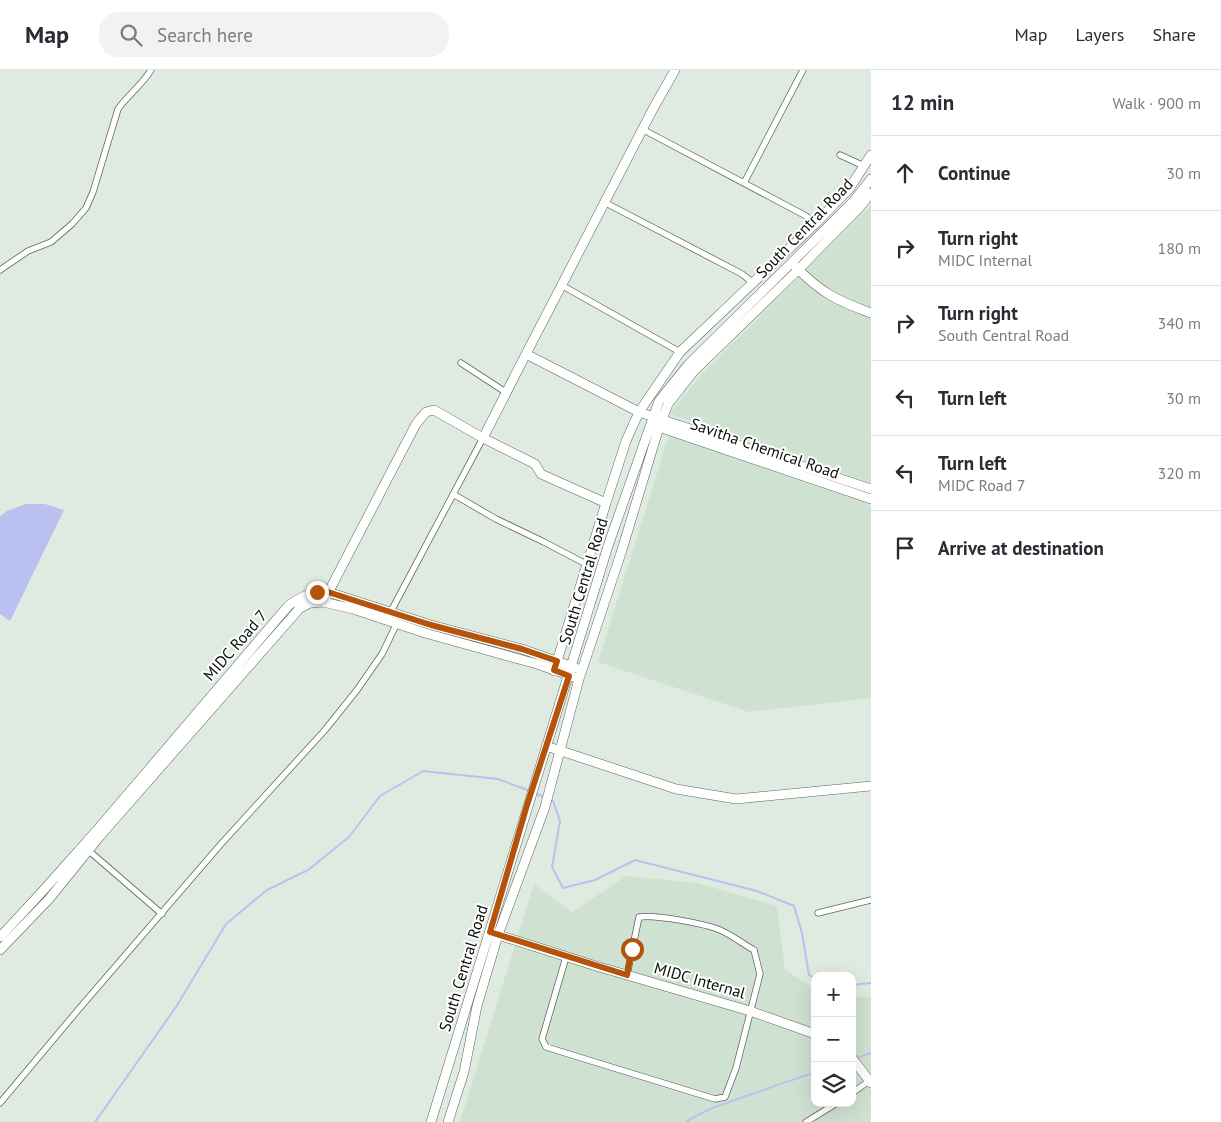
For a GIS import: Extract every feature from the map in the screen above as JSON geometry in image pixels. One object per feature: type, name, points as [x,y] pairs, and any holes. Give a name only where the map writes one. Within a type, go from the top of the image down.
[{"type":"street","points":[[0,270],[28,251],[51,242],[72,224],[86,208],[93,192],[118,109],[126,98],[146,79],[151,70]]},
{"type":"street","points":[[388,616],[563,286],[642,129],[676,70]]},
{"type":"street","points":[[744,183],[803,70]]},
{"type":"street","points":[[642,129],[816,223]]},
{"type":"street","points":[[840,155],[864,166]]},
{"type":"street","points":[[581,675],[569,676],[556,666],[586,564],[626,441],[639,412],[680,352],[816,223],[849,189],[871,155]]},
{"type":"street","name":"South Central Road","points":[[795,267],[871,179]]},
{"type":"street","name":"South Central Road","points":[[431,1122],[494,934],[547,799],[581,675],[622,550],[656,421],[659,401],[688,365],[860,207],[871,193]]},
{"type":"street","points":[[604,202],[742,274],[752,282]]},
{"type":"street","points":[[795,267],[824,294],[844,304],[871,313]]},
{"type":"street","points":[[563,286],[680,352]]},
{"type":"street","points":[[526,354],[656,421]]},
{"type":"street","points":[[461,363],[507,393]]},
{"type":"street","points":[[323,602],[416,424],[426,412],[434,410],[483,438],[535,464],[541,474],[606,503]]},
{"type":"street","name":"South Central Road","points":[[448,1122],[464,1072],[494,934],[546,746],[608,546],[656,421]]},
{"type":"street","name":"Savitha Chemical Road","points":[[656,421],[871,489]]},
{"type":"street","name":"Savitha Chemical Road","points":[[656,421],[871,499]]},
{"type":"street","points":[[453,494],[496,519],[586,564]]},
{"type":"street","name":"MIDC Road 7","points":[[269,636],[289,604],[305,594],[328,592],[388,616],[397,623],[425,633],[556,666],[572,667],[581,675]]},
{"type":"street","name":"MIDC Road 7","points":[[0,950],[49,899],[157,766],[269,636],[300,608],[310,603],[323,602],[431,625],[522,649],[556,666]]},
{"type":"street","points":[[0,1103],[222,844],[330,723],[357,690],[382,654],[397,623]]},
{"type":"street","points":[[546,746],[676,790],[736,799],[871,786]]},
{"type":"street","name":"MIDC Road 7","points":[[0,937],[157,766]]},
{"type":"street","points":[[88,850],[162,914]]},
{"type":"street","points":[[40,894],[49,899]]},
{"type":"street","points":[[818,913],[871,900]]},
{"type":"street","points":[[566,957],[542,1039],[546,1047],[716,1099],[725,1096],[736,1068],[760,974],[754,950],[720,930],[673,919],[639,917],[627,975]]},
{"type":"street","name":"MIDC Internal","points":[[494,934],[750,1011],[811,1033]]},
{"type":"street","points":[[855,1062],[870,1082],[856,1091]]},
{"type":"street","points":[[806,1122],[830,1107]]},
{"type":"shaded area","points":[[871,205],[871,483],[669,414],[701,375]]},
{"type":"shaded area","points":[[669,435],[871,505],[871,698],[749,712],[598,662]]},
{"type":"shaded area","points":[[626,876],[697,883],[777,906],[785,969],[811,987],[811,1107],[856,1107],[856,997],[871,997],[871,1122],[460,1122],[534,884],[572,912]]},
{"type":"water","points":[[26,504],[45,504],[64,510],[10,621],[0,614],[0,516],[7,511]]},
{"type":"waterway","points":[[95,1122],[176,1007],[226,924],[267,890],[308,870],[349,837],[380,796],[423,771],[498,779],[530,791]]},
{"type":"waterway","points":[[534,793],[544,797]]},
{"type":"waterway","points":[[551,800],[560,821],[552,867],[563,888],[595,880],[635,860],[757,891],[794,906],[802,933],[809,975],[811,976]]},
{"type":"waterway","points":[[856,985],[871,983]]},
{"type":"waterway","points":[[857,1058],[871,1053]]},
{"type":"waterway","points":[[687,1122],[712,1108],[811,1073]]},
{"type":"route","points":[[317,592],[328,592],[431,625],[522,649],[557,661],[554,670],[569,676],[527,805],[490,932],[627,975],[632,949]]}]
